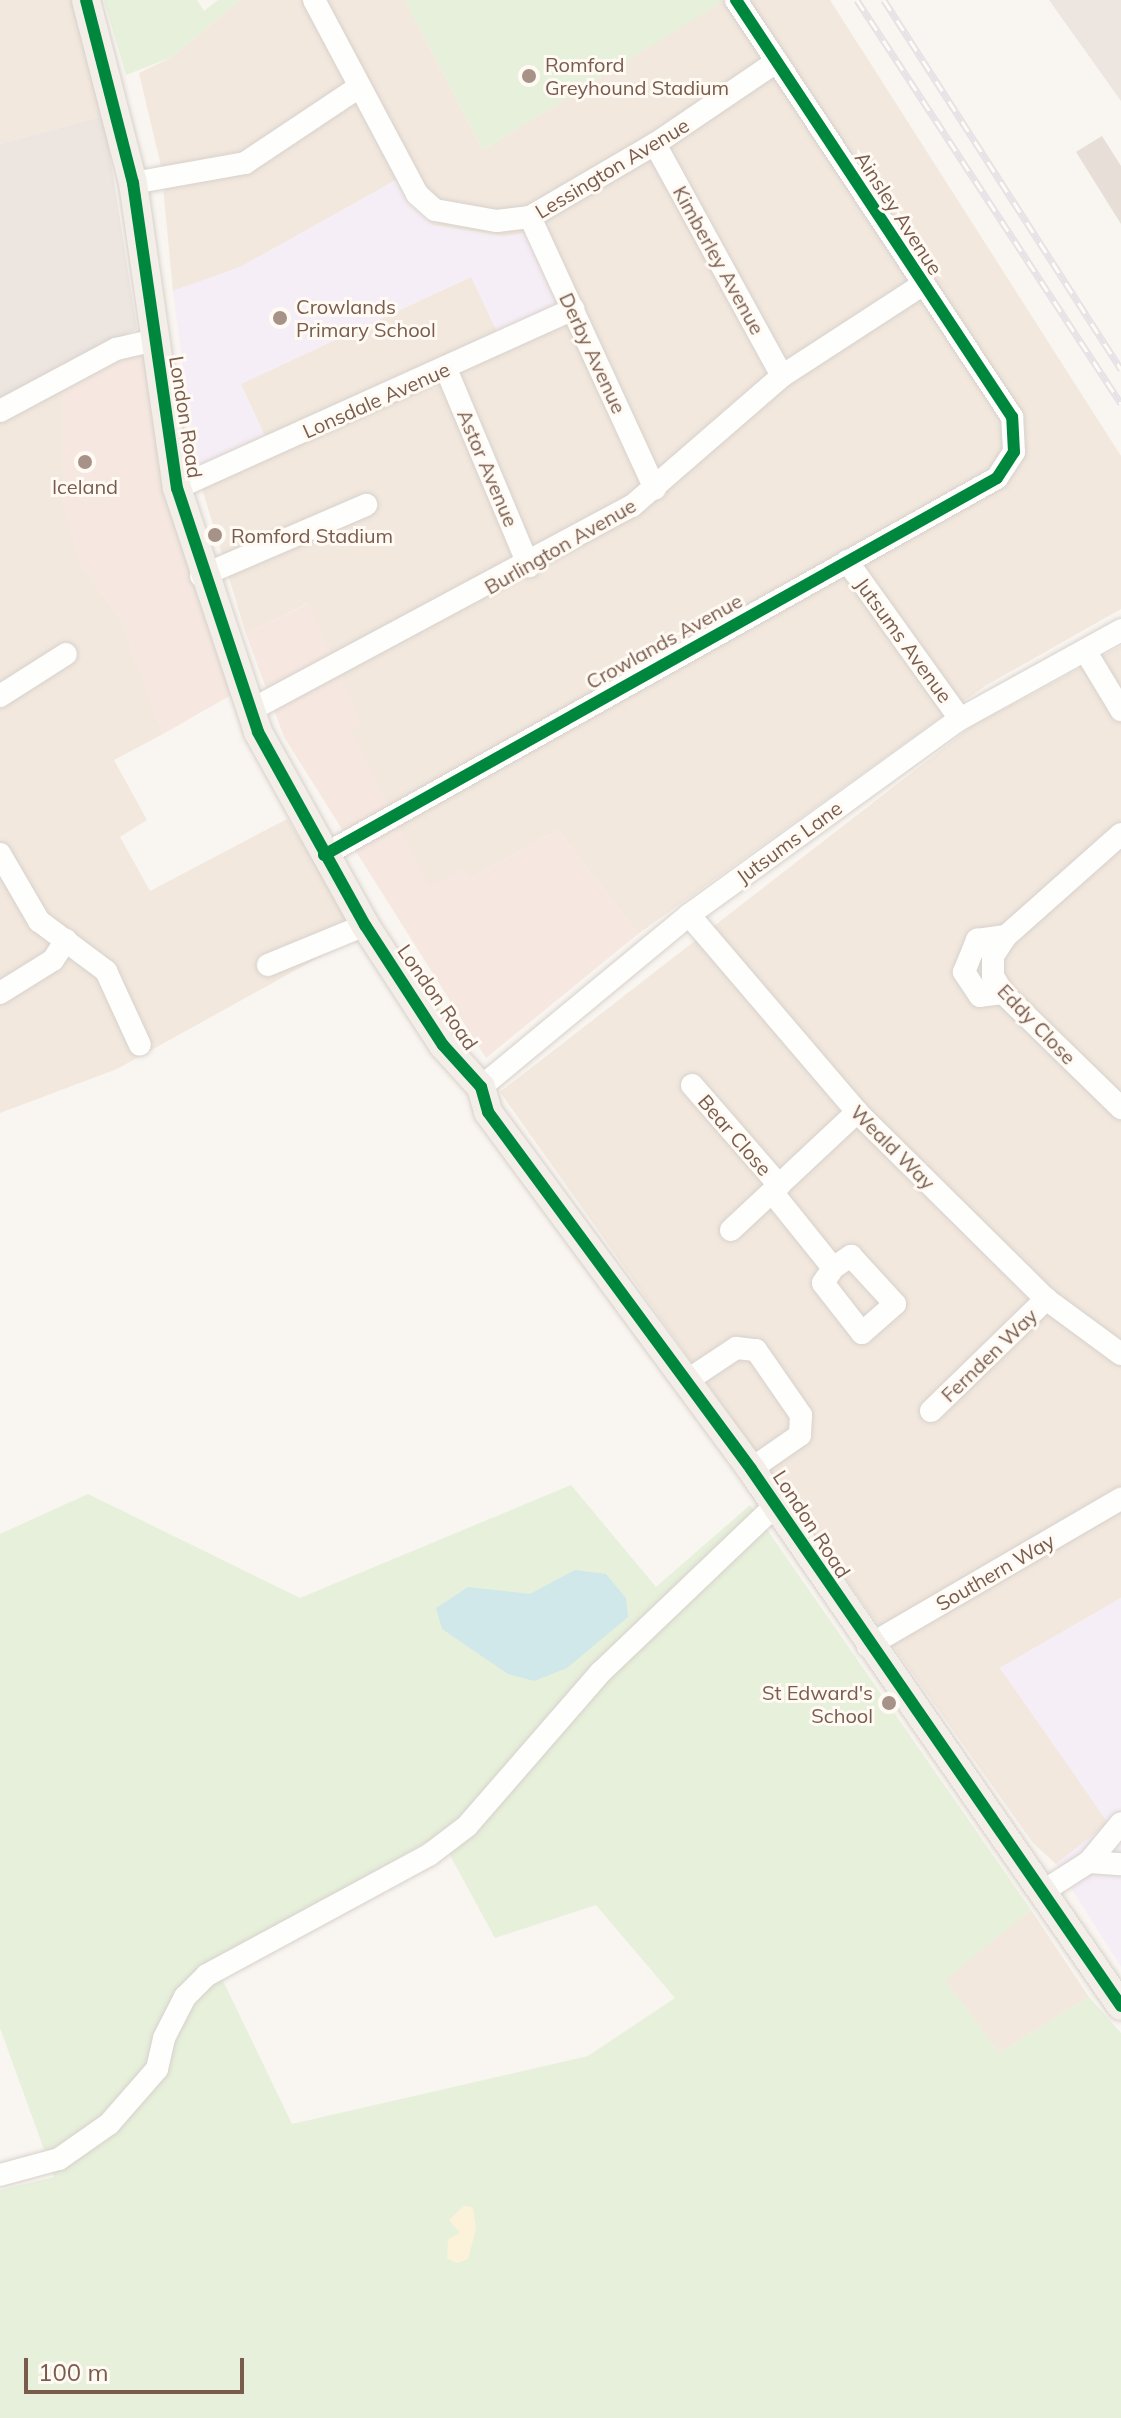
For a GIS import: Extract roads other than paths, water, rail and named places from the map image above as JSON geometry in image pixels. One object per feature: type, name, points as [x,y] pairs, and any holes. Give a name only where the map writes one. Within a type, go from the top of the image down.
[{"type":"main road","name":"London Road","points":[[86,0],[133,183],[177,488],[201,576],[249,711],[324,855],[365,925],[443,1045],[481,1087],[488,1112],[688,1380],[776,1505],[868,1646],[1121,2006]]},
{"type":"street","name":"Lessington Avenue","points":[[314,0],[425,204],[497,221],[530,217],[655,144],[776,62]]},
{"type":"street","name":"Ainsley Avenue","points":[[736,0],[1012,417],[1014,452]]},
{"type":"street","points":[[133,183],[245,163],[359,87]]},
{"type":"street","name":"Kimberley Avenue","points":[[655,144],[782,376]]},
{"type":"street","name":"Derby Avenue","points":[[530,217],[655,489]]},
{"type":"street","name":"Burlington Avenue","points":[[249,711],[529,566],[655,489],[782,376],[922,285]]},
{"type":"street","name":"Lonsdale Avenue","points":[[177,488],[573,309]]},
{"type":"street","points":[[0,411],[116,349],[154,340]]},
{"type":"street","name":"Astor Avenue","points":[[446,369],[529,566]]},
{"type":"street","name":"Crowlands Avenue","points":[[324,855],[997,478],[1014,452]]},
{"type":"street","points":[[201,576],[366,505]]},
{"type":"street","name":"Jutsums Avenue","points":[[847,561],[960,719]]},
{"type":"street","name":"Jutsums Lane","points":[[481,1087],[689,915],[960,719],[1121,630]]},
{"type":"street","points":[[1086,652],[1121,710]]},
{"type":"street","points":[[0,696],[66,654]]},
{"type":"street","name":"Eddy Close","points":[[1121,834],[1006,936],[993,956],[993,976],[1003,993],[1121,1108]]},
{"type":"street","points":[[0,854],[39,921],[106,971],[140,1045]]},
{"type":"street","name":"Weald Way","points":[[689,915],[857,1112],[1046,1299],[1121,1354]]},
{"type":"street","points":[[268,965],[365,925]]},
{"type":"street","points":[[0,993],[53,960],[66,940]]},
{"type":"street","name":"Bear Close","points":[[692,1085],[833,1268]]},
{"type":"street","points":[[731,1230],[857,1112]]},
{"type":"street","name":"Fernden Way","points":[[931,1411],[1046,1299]]},
{"type":"street","points":[[688,1380],[736,1348],[756,1350],[801,1415],[800,1435],[751,1469]]},
{"type":"street","name":"Southern Way","points":[[868,1646],[1121,1499]]},
{"type":"street","points":[[0,2175],[59,2159],[109,2124],[157,2069],[164,2038],[185,1997],[207,1975],[429,1855],[467,1826],[601,1672],[776,1505]]},
{"type":"street","points":[[1042,1892],[1089,1862],[1121,1823]]},
{"type":"street","points":[[1089,1862],[1119,1868]]},
{"type":"water","points":[[575,1570],[606,1574],[626,1598],[628,1617],[567,1668],[534,1681],[508,1674],[442,1629],[436,1608],[468,1587],[530,1594]]},
{"type":"railway","points":[[857,0],[1121,403]]},
{"type":"railway","points":[[884,0],[1121,369]]},
{"type":"place","name":"Romford Greyhound Stadium","points":[[529,76]]},
{"type":"place","name":"Crowlands Primary School","points":[[280,318]]},
{"type":"place","name":"Iceland","points":[[85,462]]},
{"type":"place","name":"Romford Stadium","points":[[215,535]]},
{"type":"place","name":"St Edward's School","points":[[889,1703]]}]
